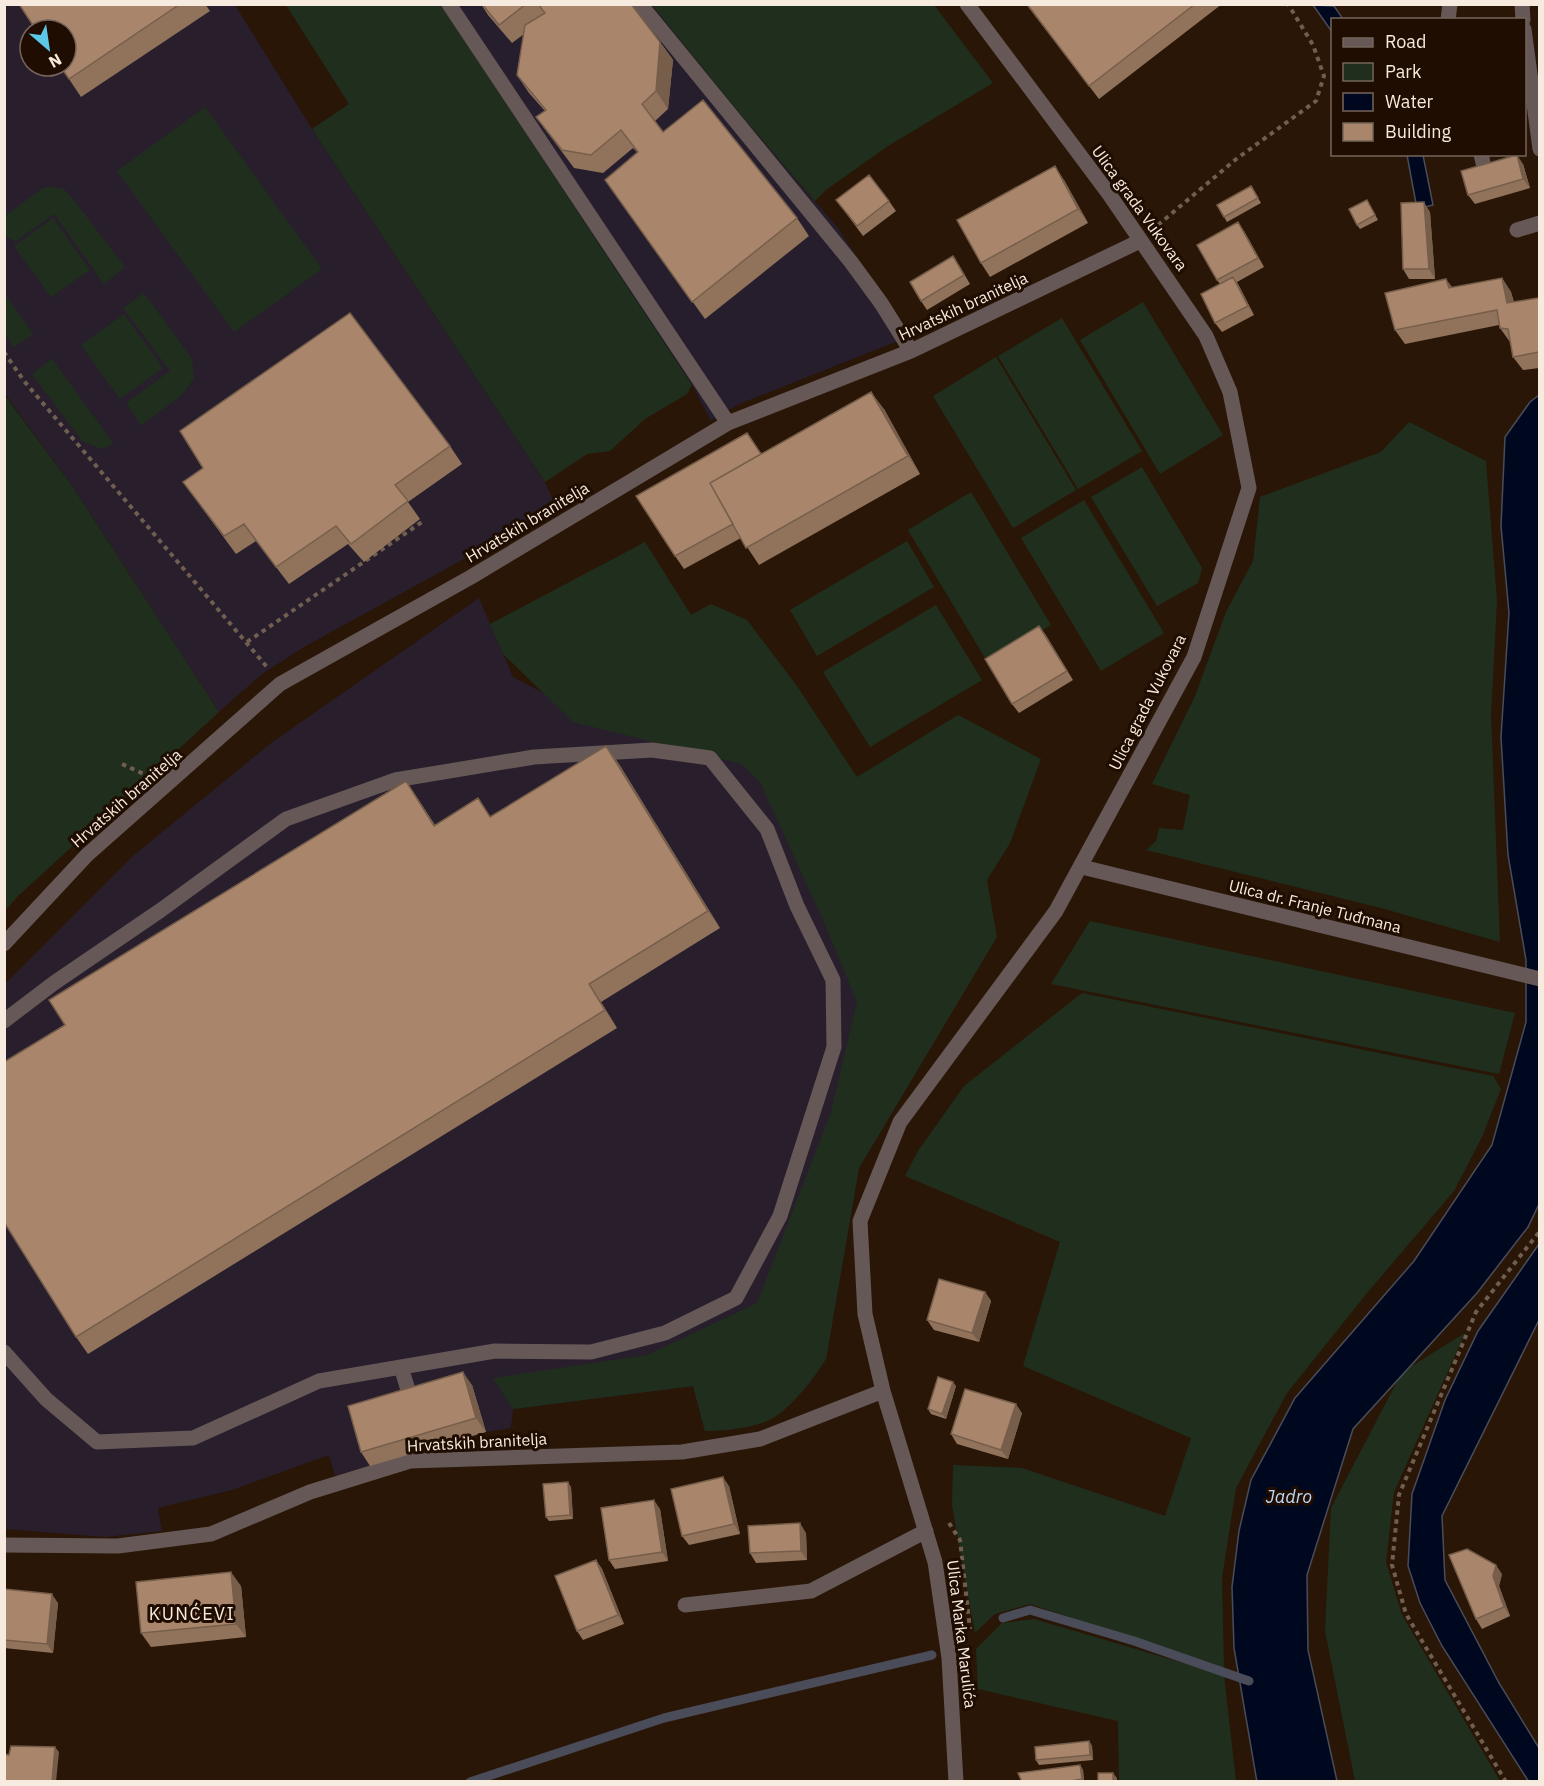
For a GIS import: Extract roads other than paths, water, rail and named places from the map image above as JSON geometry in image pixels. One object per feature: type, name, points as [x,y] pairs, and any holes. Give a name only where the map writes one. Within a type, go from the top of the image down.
[{"type":"street","points":[[449,4],[728,423]]},
{"type":"street","points":[[640,4],[851,262],[881,303],[910,351]]},
{"type":"street","name":"Ulica grada Vukovara","points":[[883,1391],[865,1314],[860,1221],[900,1122],[1056,911],[1082,867],[1194,657],[1249,488],[1230,392],[1206,336],[1109,194],[967,4]]},
{"type":"street","points":[[1526,45],[1539,149]]},
{"type":"street","points":[[1517,230],[1539,223]]},
{"type":"street","name":"Hrvatskih branitelja","points":[[4,944],[87,855],[280,684],[471,577],[728,423],[910,351],[1140,241]]},
{"type":"street","points":[[4,1021],[286,819],[395,780],[534,757],[652,750],[710,758],[767,829],[797,906],[833,980],[834,1047],[780,1216],[736,1298],[665,1333],[591,1352],[495,1351],[319,1381],[193,1438],[97,1442],[46,1399],[4,1352]]},
{"type":"street","name":"Ulica dr. Franje Tuđmana","points":[[1082,867],[1539,980]]},
{"type":"street","points":[[401,1367],[412,1403]]},
{"type":"street","name":"Hrvatskih branitelja","points":[[4,1545],[118,1546],[211,1534],[310,1491],[427,1454],[682,1452],[760,1439],[883,1391]]},
{"type":"street","name":"Ulica Marka Marulića","points":[[883,1391],[935,1562],[949,1658],[956,1782]]},
{"type":"street","points":[[685,1605],[811,1591],[926,1531]]},
{"type":"water","points":[[1313,5],[1334,6],[1342,18],[1331,18],[1331,31]]},
{"type":"water","points":[[1407,156],[1423,156],[1433,205],[1417,209]]},
{"type":"water","name":"Jadro","points":[[1539,395],[1539,1204],[1528,1227],[1477,1293],[1353,1429],[1307,1575],[1308,1650],[1337,1781],[1257,1782],[1234,1648],[1232,1587],[1239,1531],[1251,1480],[1295,1398],[1414,1261],[1492,1145],[1526,1022],[1526,960],[1508,855],[1501,737],[1509,613],[1501,526],[1505,437],[1530,402]]},
{"type":"water","points":[[1539,1244],[1539,1320],[1442,1516],[1445,1580],[1499,1683],[1539,1748],[1539,1781],[1529,1782],[1442,1646],[1420,1603],[1408,1566],[1412,1494],[1445,1400],[1478,1331]]},
{"type":"waterway","points":[[1003,1618],[1030,1610],[1134,1641],[1249,1681]]},
{"type":"waterway","points":[[470,1782],[664,1718],[932,1655]]},
{"type":"district","name":"KUNĆEVI","points":[[192,1613]]}]
